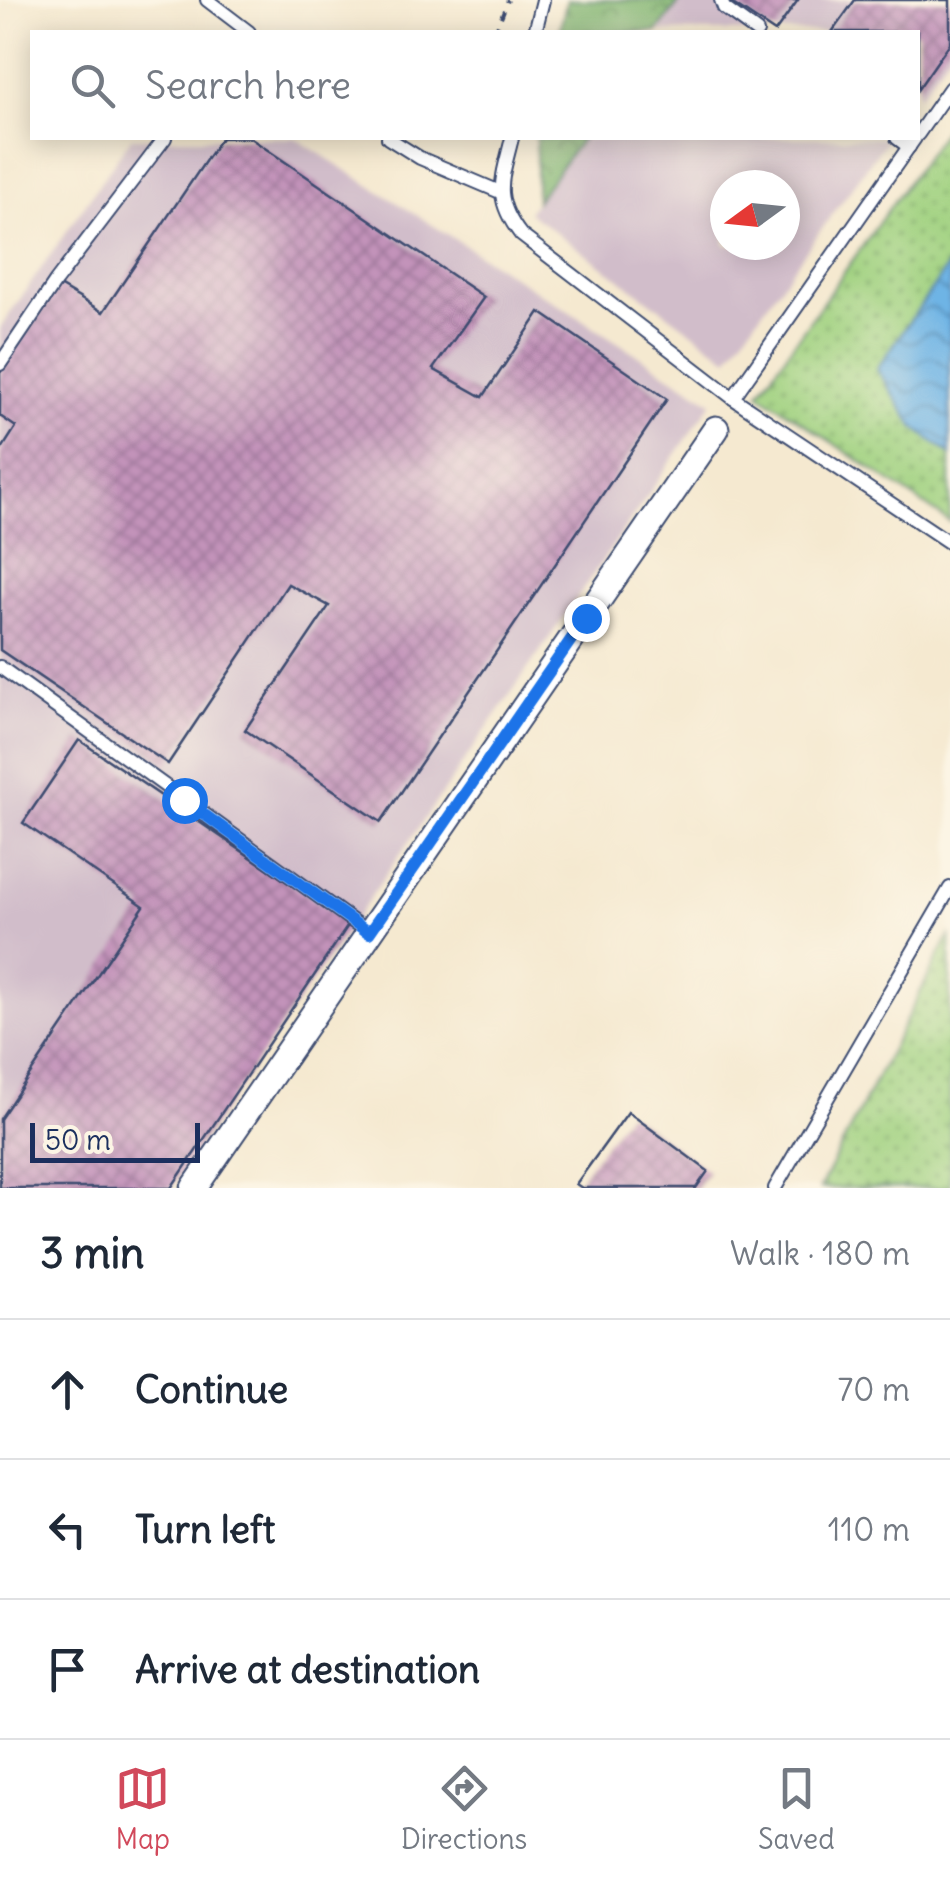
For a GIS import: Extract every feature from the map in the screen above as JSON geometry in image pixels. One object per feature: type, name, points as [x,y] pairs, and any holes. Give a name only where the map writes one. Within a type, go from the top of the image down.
[{"type":"street","points":[[194,1188],[716,429]]},
{"type":"lane","points":[[207,0],[247,30]]},
{"type":"lane","points":[[536,30],[543,0]]},
{"type":"lane","points":[[721,0],[724,8],[753,30]]},
{"type":"lane","points":[[920,131],[950,88]]},
{"type":"lane","points":[[0,364],[164,140]]},
{"type":"lane","points":[[391,140],[420,158],[500,192]]},
{"type":"lane","points":[[512,140],[500,192],[505,214],[521,235],[732,398],[950,544]]},
{"type":"lane","points":[[732,398],[914,140]]},
{"type":"lane","points":[[0,667],[369,933]]},
{"type":"lane","points":[[776,1188],[950,888]]},
{"type":"path","points":[[496,30],[508,0]]},
{"type":"shaded area","points":[[681,0],[950,0],[950,52],[920,94],[920,30],[658,30]]},
{"type":"shaded area","points":[[130,140],[298,140],[712,402],[170,1188],[0,1188],[0,328]]},
{"type":"shaded area","points":[[581,140],[887,140],[800,259],[800,170],[710,170],[710,260],[799,260],[728,358],[528,212]]},
{"type":"green space","points":[[567,0],[681,0],[658,30],[560,30]]},
{"type":"green space","points":[[950,122],[950,263],[877,369],[915,428],[950,454],[950,522],[759,393]]},
{"type":"green space","points":[[536,140],[581,140],[536,201]]},
{"type":"green space","points":[[950,934],[950,1188],[820,1188]]},
{"type":"water","points":[[950,263],[950,454],[915,428],[877,369]]},
{"type":"building","points":[[727,0],[798,0],[776,30]]},
{"type":"building","points":[[855,0],[950,0],[950,43],[920,86],[920,30],[833,30]]},
{"type":"building","points":[[220,140],[253,140],[484,297],[433,369],[483,397],[540,312],[667,399],[381,822],[245,730],[329,606],[288,584],[168,764],[0,650],[0,452],[16,427],[0,416],[0,373],[59,286],[103,312]]},
{"type":"building","points":[[79,740],[349,924],[171,1188],[0,1188],[0,1119],[144,906],[23,823]]},
{"type":"building","points":[[628,1112],[708,1171],[696,1188],[582,1188],[576,1184]]},
{"type":"route","points":[[184,800],[369,933],[586,618]]}]
